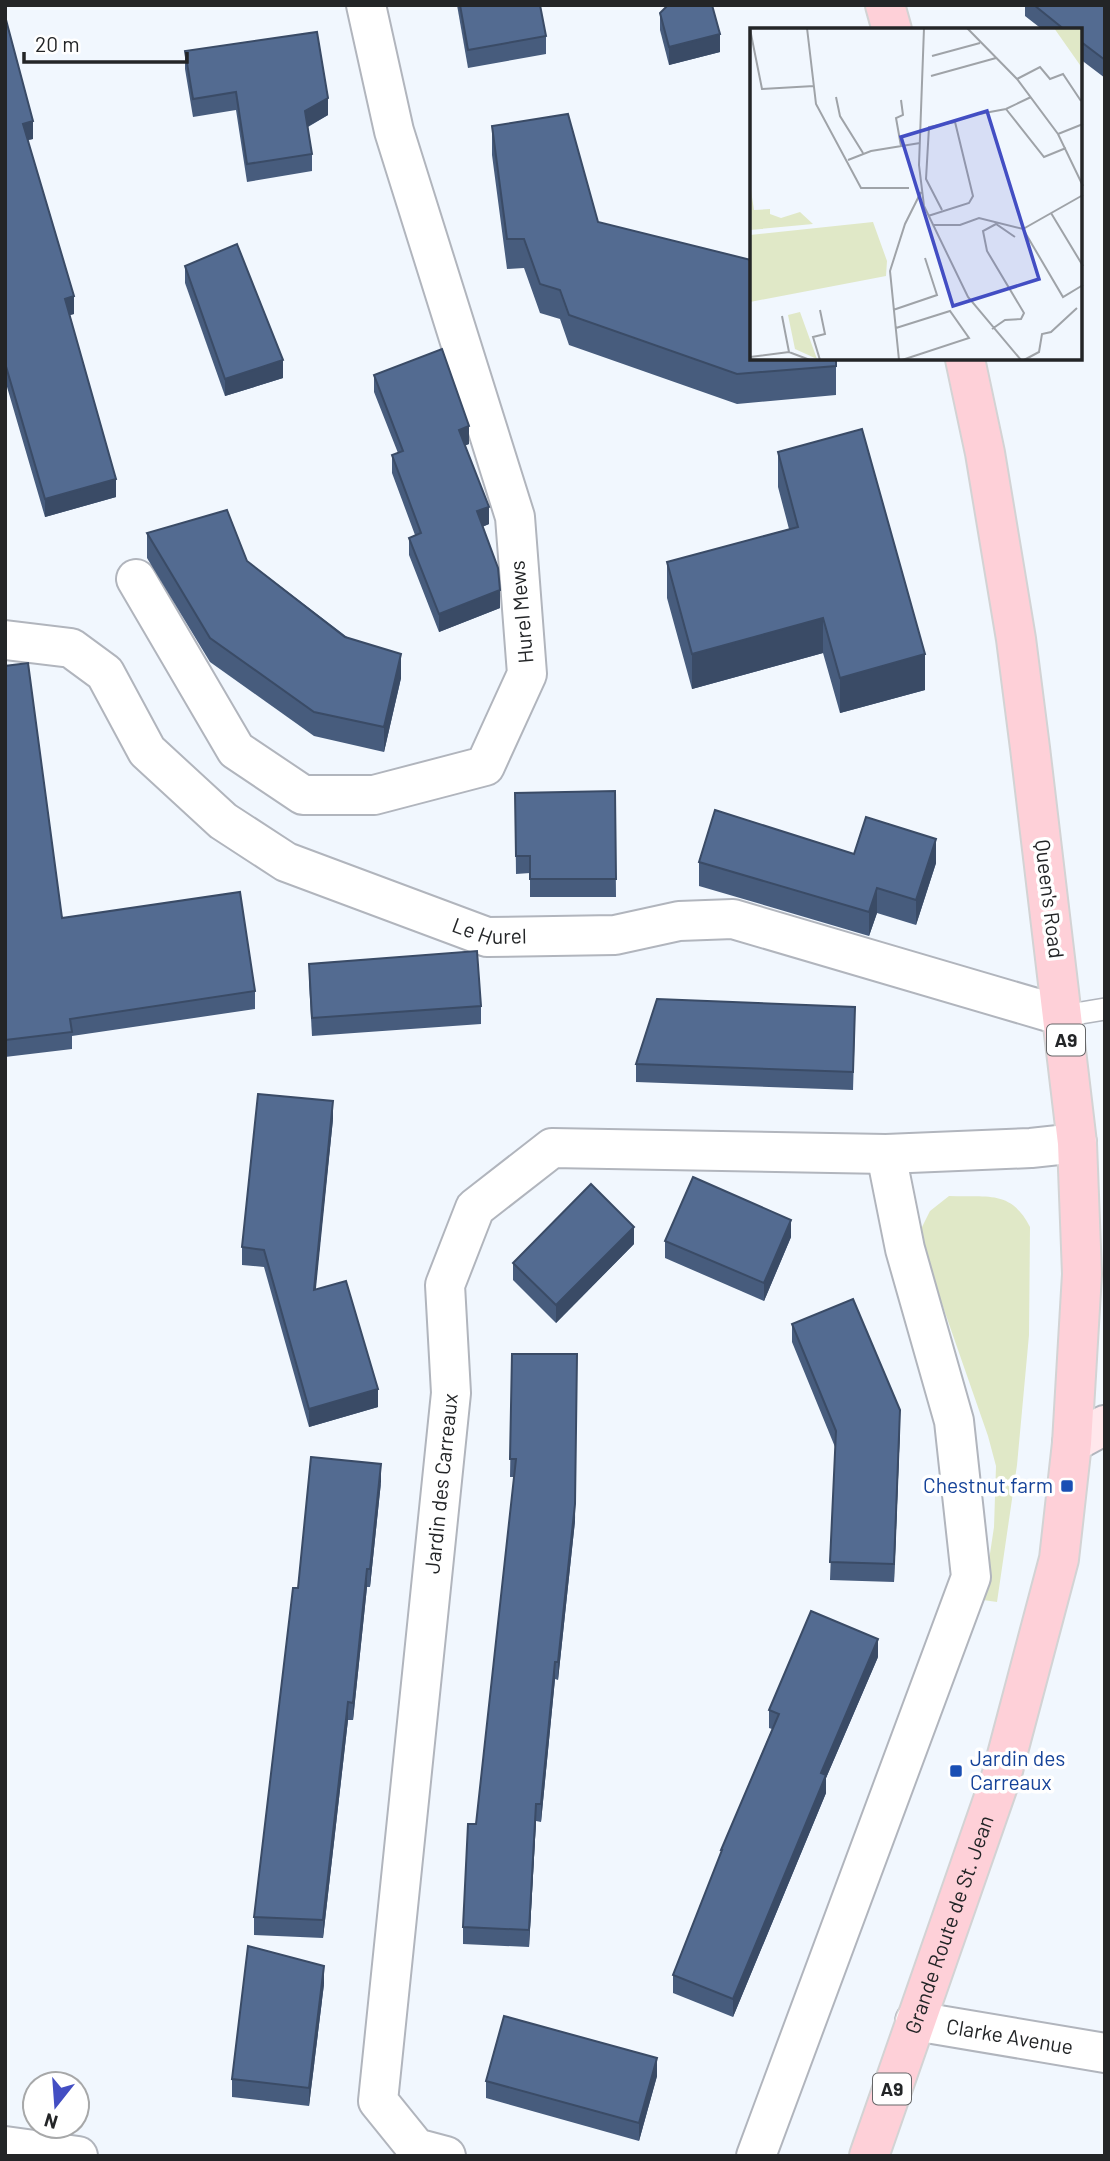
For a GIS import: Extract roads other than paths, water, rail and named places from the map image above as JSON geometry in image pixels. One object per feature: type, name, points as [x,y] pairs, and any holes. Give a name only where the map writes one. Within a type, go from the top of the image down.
[{"type":"main road","points":[[885,5],[891,28]]},
{"type":"main road","name":"Queen's Road","points":[[965,360],[985,453],[1016,639],[1077,1143],[1082,1274],[1072,1443]]},
{"type":"main road","points":[[1072,1443],[1105,1425]]},
{"type":"main road","name":"Grande Route de St. Jean","points":[[869,2156],[1002,1774],[1059,1559],[1072,1443]]},
{"type":"street","name":"Hurel Mews","points":[[136,579],[236,750],[303,795],[374,795],[485,766],[527,674],[515,517],[394,131],[366,5]]},
{"type":"street","name":"Le Hurel","points":[[6,638],[71,648],[105,673],[147,751],[223,821],[286,862],[487,937],[615,935],[679,921],[733,919],[1063,1016]]},
{"type":"street","name":"Jardin des Carreaux","points":[[446,2156],[416,2148],[378,2101],[452,1394],[445,1285],[475,1208],[552,1148],[886,1154],[1031,1148],[1077,1143]]},
{"type":"street","points":[[756,2156],[971,1577],[954,1421],[905,1249],[886,1154]]},
{"type":"street","name":"Clarke Avenue","points":[[915,2021],[1105,2053]]},
{"type":"street","points":[[5,2146],[78,2156]]},
{"type":"lane","points":[[1063,1016],[1105,1009]]},
{"type":"place","name":"Chestnut farm","points":[[1067,1486]]},
{"type":"place","name":"Jardin des Carreaux","points":[[956,1771]]}]
